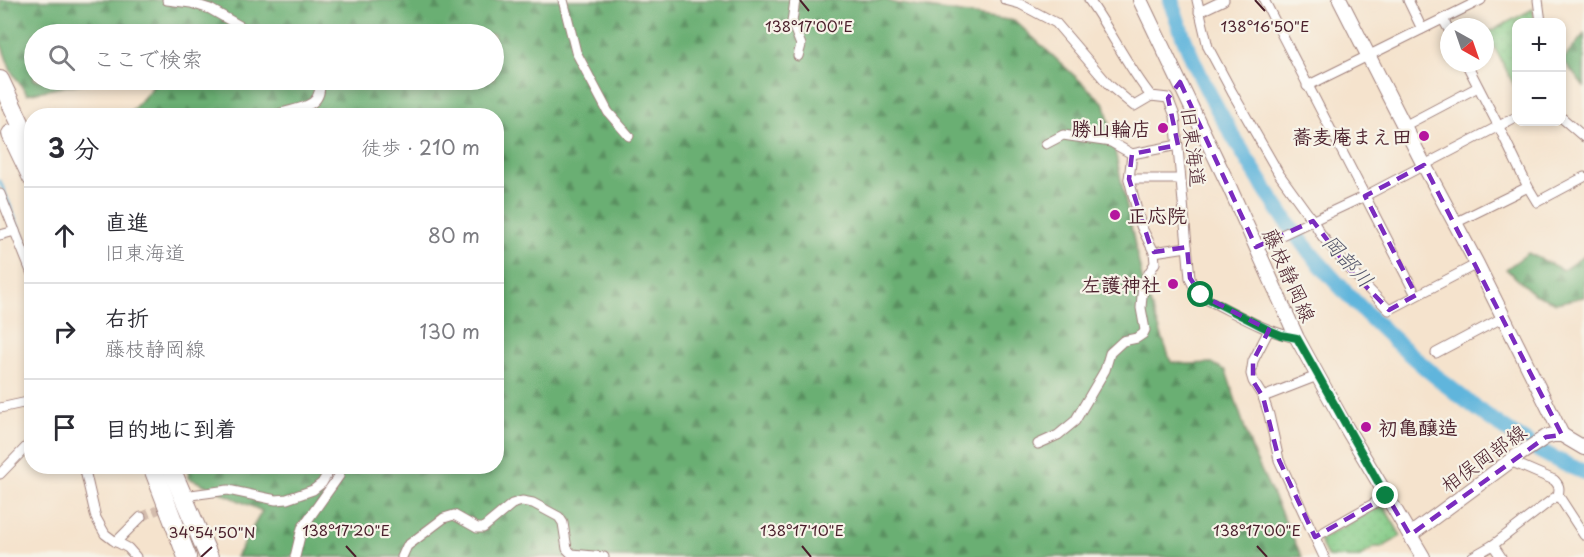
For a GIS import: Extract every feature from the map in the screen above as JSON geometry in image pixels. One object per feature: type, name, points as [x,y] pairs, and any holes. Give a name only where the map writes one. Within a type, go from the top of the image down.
[{"type":"highway","points":[[0,80],[24,131]]},
{"type":"highway","points":[[0,110],[24,161]]},
{"type":"highway","points":[[155,474],[187,557]]},
{"type":"highway","points":[[173,474],[209,557]]},
{"type":"main road","name":"藤枝静岡線","points":[[1140,0],[1229,186],[1297,338],[1423,557]]},
{"type":"main road","points":[[1340,0],[1477,264],[1562,435],[1584,448]]},
{"type":"main road","name":"相俣岡部線","points":[[1410,535],[1546,437],[1562,435]]},
{"type":"street","points":[[167,0],[192,3],[210,9],[236,24]]},
{"type":"street","points":[[563,0],[576,52],[608,112],[629,136]]},
{"type":"street","points":[[795,0],[792,22],[801,45],[798,56]]},
{"type":"street","name":"旧東海道","points":[[1005,0],[1020,4],[1056,23],[1109,85],[1134,106],[1151,96],[1168,98],[1175,116],[1192,285],[1201,295],[1269,330],[1297,338]]},
{"type":"street","points":[[1089,0],[1135,76],[1151,96]]},
{"type":"street","points":[[1197,0],[1208,47],[1279,174],[1322,236],[1350,270],[1389,310],[1477,264]]},
{"type":"street","points":[[1199,12],[1224,0]]},
{"type":"street","points":[[1264,0],[1416,295]]},
{"type":"street","points":[[1408,0],[1422,29]]},
{"type":"street","points":[[1445,18],[1481,0]]},
{"type":"street","points":[[1538,0],[1540,18]]},
{"type":"street","points":[[1307,86],[1440,20]]},
{"type":"street","points":[[1470,72],[1537,202],[1584,177]]},
{"type":"street","points":[[1168,98],[1180,82]]},
{"type":"street","points":[[1404,126],[1478,87]]},
{"type":"street","points":[[302,108],[316,99],[320,90]]},
{"type":"street","points":[[1256,247],[1365,196],[1512,119]]},
{"type":"street","points":[[1566,121],[1584,137]]},
{"type":"street","points":[[1046,144],[1063,135],[1111,142],[1132,154],[1178,145]]},
{"type":"street","points":[[1038,444],[1058,435],[1075,421],[1105,370],[1110,353],[1123,341],[1143,334],[1141,308],[1143,283],[1155,263],[1155,252],[1141,226],[1129,179],[1132,154]]},
{"type":"street","points":[[1129,179],[1180,179]]},
{"type":"street","points":[[1455,223],[1528,187]]},
{"type":"street","points":[[0,194],[24,254]]},
{"type":"street","points":[[0,235],[15,231]]},
{"type":"street","points":[[1155,252],[1187,248]]},
{"type":"street","points":[[1436,353],[1502,318]]},
{"type":"street","points":[[1269,330],[1253,361],[1252,381],[1263,397],[1280,460],[1324,557]]},
{"type":"street","points":[[1263,397],[1317,376]]},
{"type":"street","points":[[0,408],[24,403]]},
{"type":"street","points":[[0,474],[24,449]]},
{"type":"street","points":[[1472,557],[1493,545],[1558,495],[1560,489],[1554,480],[1515,458]]},
{"type":"street","points":[[86,474],[96,518],[105,534],[128,548],[136,557]]},
{"type":"street","points":[[191,495],[228,490],[276,500],[287,499],[313,490],[322,483],[327,474]]},
{"type":"street","points":[[295,557],[302,528],[339,474]]},
{"type":"street","points":[[1558,495],[1584,535]]},
{"type":"street","points":[[1315,537],[1386,496]]},
{"type":"street","points":[[402,557],[407,546],[444,518],[453,515],[477,528],[483,528],[504,509],[522,501],[533,503],[559,517],[567,549],[572,554],[604,557]]},
{"type":"street","points":[[116,542],[141,517]]},
{"type":"street","points":[[1493,545],[1501,557]]},
{"type":"highlighted area","points":[[1180,82],[1256,247],[1313,221],[1350,270],[1389,310],[1416,295],[1365,196],[1424,165],[1562,435],[1546,437],[1410,535],[1387,496],[1315,537],[1279,460],[1263,397],[1253,381],[1253,361],[1269,330],[1201,295],[1190,278],[1187,247],[1154,252],[1129,179],[1132,154],[1178,145],[1168,98]]},
{"type":"green space","points":[[0,0],[886,0],[1015,21],[1105,104],[1143,283],[1171,362],[1212,363],[1226,371],[1253,453],[1302,557],[236,557],[262,511],[189,478],[188,474],[504,474],[504,108],[134,108],[150,90],[504,90],[504,24],[24,24],[24,90],[11,71],[0,41]]},
{"type":"green space","points":[[1533,9],[1534,18],[1516,18]]},
{"type":"green space","points":[[1512,20],[1512,81],[1494,47],[1494,29]]},
{"type":"green space","points":[[1584,34],[1584,87],[1566,64],[1566,56]]},
{"type":"green space","points":[[24,90],[47,90],[27,94]]},
{"type":"green space","points":[[1528,253],[1563,270],[1584,256],[1584,297],[1556,303],[1534,294],[1506,269]]},
{"type":"green space","points":[[1383,505],[1401,536],[1383,547],[1375,547],[1360,557],[1328,557],[1319,540]]},
{"type":"waterway","name":"岡部川","points":[[1171,0],[1201,78],[1220,114],[1276,205],[1313,256],[1367,315],[1447,386],[1524,441],[1568,466],[1584,472]]},
{"type":"waterway","points":[[0,181],[24,240]]},
{"type":"tunnel","points":[[141,517],[169,505]]},
{"type":"place","name":"勝山輪店","points":[[1163,128]]},
{"type":"place","name":"蕎麦庵まえ田","points":[[1424,136]]},
{"type":"place","name":"正応院","points":[[1115,215]]},
{"type":"place","name":"左護神社","points":[[1173,284]]},
{"type":"place","name":"初亀醸造","points":[[1366,427]]},
{"type":"route","points":[[1201,295],[1269,330],[1297,338],[1386,496]]}]
